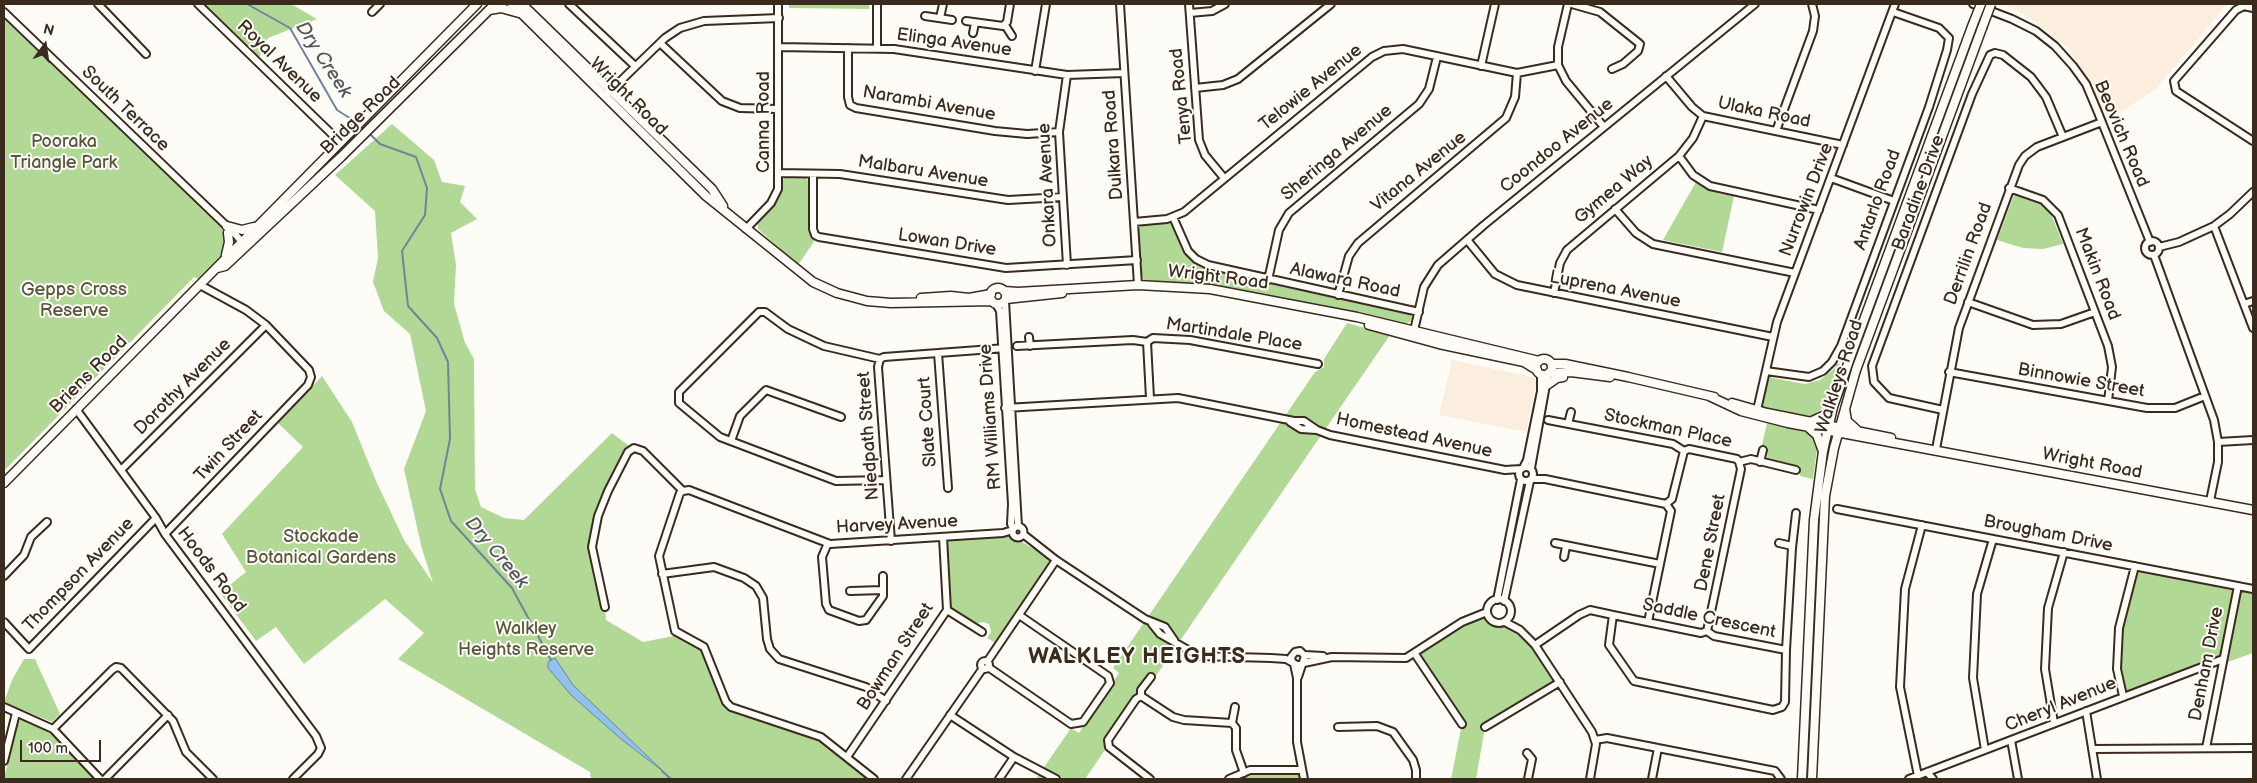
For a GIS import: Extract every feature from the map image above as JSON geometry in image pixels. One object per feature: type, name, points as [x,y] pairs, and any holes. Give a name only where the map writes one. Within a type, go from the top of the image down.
[{"type":"main road","name":"Bridge Road","points":[[243,244],[325,172],[367,132],[446,54],[486,7],[495,4]]},
{"type":"main road","name":"Wright Road","points":[[512,4],[524,8],[547,26],[712,189],[725,210]]},
{"type":"main road","name":"Walkleys Road","points":[[1802,779],[1814,520],[1828,428],[1833,407],[1981,4]]},
{"type":"main road","name":"Walkleys Road","points":[[1812,779],[1825,505],[1838,430],[1846,402],[1991,4]]},
{"type":"main road","name":"Bridge Road","points":[[243,244],[256,226],[474,5]]},
{"type":"main road","points":[[466,15],[486,7],[524,8]]},
{"type":"main road","name":"Wright Road","points":[[524,8],[540,32],[706,196],[786,262],[820,286],[852,298],[885,302],[943,296],[993,300]]},
{"type":"main road","points":[[540,32],[547,26]]},
{"type":"main road","points":[[436,45],[446,54]]},
{"type":"main road","points":[[340,142],[348,150]]},
{"type":"main road","points":[[318,165],[325,172]]},
{"type":"main road","points":[[225,257],[229,242],[227,230],[242,230],[256,226]]},
{"type":"main road","name":"Briens Road","points":[[5,480],[217,268],[225,257],[243,244]]},
{"type":"main road","name":"Briens Road","points":[[217,268],[225,266],[243,244]]},
{"type":"main road","name":"Wright Road","points":[[1005,297],[1043,296],[1084,288],[1138,285],[1189,287],[1230,292],[1347,316],[1524,362],[1544,373],[1571,372],[1600,377],[1632,378]]},
{"type":"main road","points":[[996,289],[1005,297],[993,300],[996,289]]},
{"type":"main road","name":"Wright Road","points":[[1414,334],[1538,361],[1545,359],[1552,364],[1566,364],[1632,378],[1709,396],[1809,424]]},
{"type":"main road","points":[[1538,361],[1544,373],[1552,364]]},
{"type":"main road","points":[[1547,385],[1559,377],[1600,377]]},
{"type":"main road","name":"Wright Road","points":[[1709,396],[1742,412],[2253,510]]},
{"type":"main road","points":[[1834,448],[1843,439],[1854,433],[1847,421],[1846,402]]},
{"type":"main road","points":[[1823,451],[1817,435],[1809,424],[1825,415],[1833,407]]},
{"type":"street","points":[[98,4],[146,54]]},
{"type":"street","name":"Royal Avenue","points":[[198,4],[340,142]]},
{"type":"street","points":[[372,12],[380,4]]},
{"type":"street","points":[[569,4],[635,66]]},
{"type":"street","name":"Canna Road","points":[[746,228],[776,197],[778,173],[778,4]]},
{"type":"street","points":[[877,4],[877,48]]},
{"type":"street","points":[[940,18],[943,4]]},
{"type":"street","points":[[1010,4],[1005,25],[1012,36]]},
{"type":"street","points":[[1035,71],[1046,4]]},
{"type":"street","name":"Dulkara Road","points":[[1120,4],[1138,285]]},
{"type":"street","name":"Tenya Road","points":[[1190,4],[1200,145],[1204,154],[1224,178]]},
{"type":"street","points":[[1190,13],[1212,11],[1225,4]]},
{"type":"street","points":[[1195,88],[1223,85],[1238,79],[1331,4]]},
{"type":"street","points":[[1481,66],[1496,4]]},
{"type":"street","points":[[1568,4],[1558,46],[1558,65],[1566,81],[1604,127]]},
{"type":"street","points":[[1572,4],[1600,12],[1640,44],[1638,51],[1623,64],[1612,69]]},
{"type":"street","name":"Coondoo Avenue","points":[[1414,334],[1423,291],[1431,274],[1604,127],[1755,4]]},
{"type":"street","points":[[1776,131],[1813,30],[1815,16],[1812,4]]},
{"type":"street","name":"Nurrowin Drive","points":[[1757,410],[1773,337],[1795,273],[1896,4]]},
{"type":"street","name":"Beovich Road","points":[[1973,4],[2020,22],[2055,46],[2086,84],[2150,242]]},
{"type":"street","points":[[2253,8],[2244,6],[2236,10],[2174,81],[2176,91],[2253,141]]},
{"type":"street","name":"South Terrace","points":[[4,12],[243,244]]},
{"type":"street","name":"Antarlo Road","points":[[1766,371],[1809,377],[1823,371],[1832,362],[1844,337],[1929,107],[1949,41],[1943,30],[1892,12]]},
{"type":"street","points":[[925,16],[952,20]]},
{"type":"street","points":[[605,96],[660,42],[680,28],[704,21],[779,18]]},
{"type":"street","points":[[966,21],[999,27],[1005,25]]},
{"type":"street","points":[[974,33],[975,23]]},
{"type":"street","points":[[660,42],[722,101],[740,108],[778,109]]},
{"type":"street","name":"Elinga Avenue","points":[[779,47],[877,48],[919,52],[1067,75],[1124,73]]},
{"type":"street","name":"Narambi Avenue","points":[[848,48],[848,97],[850,105],[856,108],[995,132],[1027,134],[1059,132]]},
{"type":"street","name":"Telowie Avenue","points":[[1134,222],[1173,217],[1184,212],[1379,53],[1399,49],[1517,73],[1558,65]]},
{"type":"street","name":"Baradine Drive","points":[[1942,410],[1889,398],[1874,382],[1872,366],[1988,56],[1995,53],[2003,55],[2030,77],[2049,102],[2063,137]]},
{"type":"street","name":"Sheringa Avenue","points":[[1268,280],[1280,230],[1289,213],[1419,104],[1429,89],[1437,57]]},
{"type":"street","name":"Vitana Avenue","points":[[1338,295],[1348,256],[1358,243],[1506,118],[1515,97],[1517,73]]},
{"type":"street","name":"Onkara Avenue","points":[[1067,75],[1059,132],[1068,265]]},
{"type":"street","name":"Ulaka Road","points":[[1666,76],[1692,107],[1704,116],[1843,145]]},
{"type":"street","name":"Gymea Way","points":[[1554,292],[1560,264],[1568,250],[1679,156],[1693,138],[1704,116]]},
{"type":"street","name":"Derrilin Road","points":[[1936,449],[1949,372],[1959,328],[2019,165],[2029,153],[2102,122]]},
{"type":"street","points":[[1679,156],[1693,175],[1710,186],[1819,210]]},
{"type":"street","name":"Malbaru Avenue","points":[[778,173],[857,176],[999,199],[1063,198]]},
{"type":"street","name":"Lowan Drive","points":[[813,174],[813,230],[816,236],[999,267],[1137,260]]},
{"type":"street","points":[[1831,178],[1894,201]]},
{"type":"street","name":"Makin Road","points":[[2010,188],[2042,200],[2058,215],[2108,346],[2112,367],[2108,401]]},
{"type":"street","points":[[2159,247],[2179,242],[2214,226],[2253,192]]},
{"type":"street","points":[[1615,209],[1639,236],[1658,245],[1795,273]]},
{"type":"street","name":"Alawara Road","points":[[1173,217],[1185,247],[1196,259],[1208,266],[1418,312]]},
{"type":"street","points":[[2214,226],[2253,328]]},
{"type":"street","name":"Luprena Avenue","points":[[1468,241],[1491,270],[1500,278],[1517,285],[1773,337]]},
{"type":"street","points":[[2150,242],[2156,242],[2159,247],[2158,252],[2154,255],[2148,254],[2145,249],[2150,242]]},
{"type":"street","points":[[2154,255],[2214,420],[2218,442],[2218,462],[2210,502]]},
{"type":"street","points":[[200,285],[246,310],[266,325]]},
{"type":"street","name":"RM Williams Drive","points":[[1004,348],[1005,297]]},
{"type":"street","name":"RM Williams Drive","points":[[993,300],[1000,311],[1004,348],[1016,532]]},
{"type":"street","points":[[2244,304],[2253,301]]},
{"type":"street","points":[[1968,302],[2033,325],[2061,324],[2095,312]]},
{"type":"street","points":[[886,480],[836,481],[714,434],[679,403],[678,392],[759,312],[765,312],[788,329],[824,346],[880,360],[884,356],[1004,348]]},
{"type":"street","name":"Twin Street","points":[[165,534],[301,392],[312,377],[309,370],[266,325]]},
{"type":"street","name":"Dorothy Avenue","points":[[121,470],[266,325]]},
{"type":"street","points":[[1029,337],[1030,346]]},
{"type":"street","name":"Martindale Place","points":[[1017,346],[1133,340],[1147,342],[1153,338],[1190,340],[1318,364]]},
{"type":"street","name":"Martindale Place","points":[[1147,342],[1150,398]]},
{"type":"street","name":"Slate Court","points":[[938,353],[948,488]]},
{"type":"street","name":"Niedpath Street","points":[[880,360],[878,367],[891,541]]},
{"type":"street","name":"Binnowie Street","points":[[1949,372],[2159,409],[2175,408],[2205,396]]},
{"type":"street","points":[[1500,600],[1531,480],[1547,385],[1544,373]]},
{"type":"street","points":[[1500,600],[1520,478],[1522,468],[1527,460],[1544,373]]},
{"type":"street","points":[[731,441],[740,416],[766,390],[842,417]]},
{"type":"street","name":"Homestead Avenue","points":[[1008,408],[1150,398],[1178,398],[1286,420],[1301,429],[1317,430],[1505,470],[1520,478],[1545,480]]},
{"type":"street","name":"Hoods Road","points":[[76,409],[156,518],[165,534],[316,736],[321,748],[293,779]]},
{"type":"street","points":[[1568,424],[1570,412]]},
{"type":"street","name":"Stockman Place","points":[[1548,420],[1673,444],[1684,451],[1689,449],[1736,459],[1739,462],[1751,459],[1796,470]]},
{"type":"street","points":[[2218,442],[2253,440]]},
{"type":"street","points":[[605,607],[592,546],[598,516],[608,490],[628,452],[634,448],[643,451],[683,491],[680,493],[660,547],[659,560],[675,631],[704,647],[729,706],[821,737],[874,779]]},
{"type":"street","points":[[1760,462],[1763,450]]},
{"type":"street","points":[[1666,504],[1672,500],[1684,451]]},
{"type":"street","name":"Dene Street","points":[[1707,631],[1741,469],[1739,462]]},
{"type":"street","name":"Homestead Avenue","points":[[1505,470],[1522,468],[1532,470]]},
{"type":"street","points":[[1532,470],[1545,480],[1666,504],[1671,511],[1648,622]]},
{"type":"street","name":"Harvey Avenue","points":[[683,491],[689,490],[828,543],[891,541],[1016,532]]},
{"type":"street","name":"Brougham Drive","points":[[1837,508],[2253,588]]},
{"type":"street","points":[[1786,650],[1792,546],[1796,513]]},
{"type":"street","name":"Thompson Avenue","points":[[4,622],[29,649],[156,518]]},
{"type":"street","points":[[4,576],[24,555],[31,537],[47,522]]},
{"type":"street","points":[[1918,776],[1900,687],[1905,589],[1922,525]]},
{"type":"street","points":[[1016,532],[1151,623],[1160,634],[1174,640],[1192,653],[1202,656],[1271,658],[1281,654],[1303,664],[1332,657]]},
{"type":"street","name":"Bowman Street","points":[[847,757],[947,610],[943,537]]},
{"type":"street","points":[[1985,750],[1973,678],[1976,599],[1993,539]]},
{"type":"street","points":[[828,543],[822,557],[826,604],[829,610],[859,621],[866,620],[883,596],[883,576]]},
{"type":"street","points":[[1554,543],[1660,564]]},
{"type":"street","points":[[1779,543],[1792,546]]},
{"type":"street","points":[[1564,557],[1566,546]]},
{"type":"street","points":[[2054,724],[2044,669],[2048,608],[2064,552]]},
{"type":"street","points":[[906,779],[986,666],[1056,560]]},
{"type":"street","points":[[2122,696],[2117,669],[2119,628],[2135,566]]},
{"type":"street","points":[[662,574],[714,567],[744,578],[756,586],[763,598],[767,639],[770,649],[779,659],[866,687],[886,701]]},
{"type":"street","name":"Denham Drive","points":[[2206,748],[2238,586]]},
{"type":"street","points":[[850,591],[883,590]]},
{"type":"street","points":[[1488,615],[1491,603],[1500,600]]},
{"type":"street","points":[[1500,600],[1510,608],[1507,619]]},
{"type":"street","points":[[947,610],[982,632]]},
{"type":"street","name":"Saddle Crescent","points":[[1535,645],[1579,615],[1590,610],[1701,633],[1707,631],[1714,636],[1786,650],[1785,702],[1782,708],[1773,710],[1634,681],[1609,645],[1613,615]]},
{"type":"street","points":[[986,666],[1071,724],[1083,722],[1110,683],[1108,676],[1019,615]]},
{"type":"street","points":[[1488,615],[1496,623],[1507,619]]},
{"type":"street","points":[[1298,678],[1293,661],[1299,651],[1305,655],[1399,659],[1415,654],[1466,621],[1488,615]]},
{"type":"street","points":[[1507,619],[1535,645],[1592,732],[1595,740],[1595,754],[1590,779]]},
{"type":"street","points":[[1415,654],[1462,724]]},
{"type":"street","points":[[1304,779],[1301,770],[1296,718],[1298,678],[1305,655]]},
{"type":"street","name":"Cheryl Avenue","points":[[1909,779],[2122,696],[2224,659]]},
{"type":"street","points":[[53,729],[116,667],[121,668],[168,715],[177,727],[186,752],[213,779]]},
{"type":"street","points":[[1150,779],[1109,747],[1108,740],[1136,699],[1141,696],[1142,690],[1151,677]]},
{"type":"street","points":[[1485,727],[1560,682]]},
{"type":"street","points":[[1141,696],[1173,717],[1184,720],[1232,723],[1236,728],[1236,750],[1244,773]]},
{"type":"street","points":[[4,707],[53,729],[100,779]]},
{"type":"street","points":[[1232,723],[1235,707]]},
{"type":"street","points":[[2086,711],[2097,779]]},
{"type":"street","points":[[4,761],[16,713]]},
{"type":"street","points":[[104,779],[168,715]]},
{"type":"street","points":[[950,715],[1014,758],[1056,779]]},
{"type":"street","points":[[1338,727],[1377,726],[1393,732],[1413,760],[1416,779]]},
{"type":"street","points":[[1595,740],[1607,738],[1775,771],[1780,779]]},
{"type":"street","points":[[2011,740],[2018,779]]},
{"type":"street","points":[[1652,779],[1658,748]]},
{"type":"street","points":[[2092,749],[2253,748]]},
{"type":"street","points":[[1527,753],[1532,760],[1528,779]]},
{"type":"street","points":[[998,779],[1014,758]]},
{"type":"street","points":[[1229,779],[1250,770],[1301,770]]},
{"type":"street","points":[[1037,771],[1045,779]]},
{"type":"street","points":[[1927,772],[1933,779]]},
{"type":"shaded area","points":[[2003,4],[2227,4],[2156,89],[2106,122],[2070,49],[2025,15]]},
{"type":"shaded area","points":[[1452,360],[1537,378],[1526,432],[1439,415]]},
{"type":"green space","points":[[198,4],[291,4],[317,19],[268,38],[257,62]]},
{"type":"green space","points":[[789,4],[869,4],[869,9],[789,8]]},
{"type":"green space","points":[[4,11],[204,206],[228,233],[225,257],[205,282],[194,277],[4,471]]},
{"type":"green space","name":"Walkley Heights Reserve","points":[[392,124],[434,160],[442,182],[465,186],[460,202],[477,219],[451,233],[456,265],[454,304],[465,343],[474,359],[475,489],[481,507],[504,518],[524,520],[612,433],[633,449],[601,510],[593,558],[605,607],[606,620],[643,642],[679,635],[703,645],[729,705],[821,737],[876,779],[591,779],[590,772],[398,659],[424,633],[385,599],[304,664],[276,627],[256,641],[220,593],[246,572],[222,534],[303,447],[278,423],[322,376],[352,422],[376,481],[404,540],[433,583],[422,549],[404,469],[426,411],[410,334],[384,311],[373,282],[378,258],[375,211],[335,175]]},
{"type":"green space","points":[[788,175],[804,175],[809,182],[808,229],[815,240],[798,265],[758,229],[758,221],[776,203],[780,196],[782,181]]},
{"type":"green space","points":[[1696,182],[1720,194],[1734,196],[1722,252],[1663,240]]},
{"type":"green space","points":[[2014,195],[2041,205],[2051,214],[2063,244],[2043,249],[2023,248],[1997,240]]},
{"type":"green space","points":[[1171,223],[1185,252],[1200,266],[1408,312],[1412,317],[1411,321],[1404,325],[1230,288],[1145,280],[1141,276],[1138,229],[1143,224]]},
{"type":"green space","points":[[1347,323],[1390,335],[1085,779],[1036,779],[1071,728],[1079,733],[1119,673],[1113,668],[1315,372],[1324,367],[1324,359]]},
{"type":"green space","points":[[1837,363],[1840,364],[1828,403],[1812,417],[1762,407],[1768,377],[1805,384],[1820,380],[1834,369]]},
{"type":"green space","points":[[1767,423],[1812,435],[1817,449],[1813,479],[1800,476],[1800,466],[1767,460],[1768,447],[1762,445]]},
{"type":"green space","points":[[1003,535],[1014,537],[1047,557],[1049,562],[996,643],[987,638],[991,632],[989,624],[983,622],[974,624],[951,607],[947,542],[951,538]]},
{"type":"green space","points":[[2135,566],[2253,589],[2253,653],[2222,664],[2223,660],[2123,696],[2117,674],[2119,628]]},
{"type":"green space","points":[[1487,612],[1520,630],[1560,682],[1485,727],[1476,779],[1451,779],[1462,724],[1413,655],[1466,621]]},
{"type":"green space","points":[[24,659],[35,659],[60,714],[52,722],[4,702],[12,680]]},
{"type":"green space","points":[[23,719],[50,733],[96,779],[4,779],[17,722]]},
{"type":"green space","points":[[1250,770],[1301,770],[1304,779],[1232,779]]},
{"type":"water","points":[[555,658],[573,685],[664,772],[621,739],[571,695],[548,668],[548,662]]},
{"type":"waterway","name":"Dry Creek","points":[[247,4],[290,28],[337,110],[356,122]]},
{"type":"waterway","name":"Dry Creek","points":[[369,133],[380,144],[416,157],[427,188],[425,215],[402,251],[408,306],[437,338],[448,362],[450,439],[440,489],[451,521],[512,588],[551,660]]},
{"type":"waterway","name":"Dry Creek","points":[[662,771],[671,779]]},
{"type":"district","name":"WALKLEY HEIGHTS","points":[[1137,657]]},
{"type":"park label","name":"Pooraka Triangle Park","points":[[64,152]]},
{"type":"park label","name":"Gepps Cross Reserve","points":[[74,300]]},
{"type":"park label","name":"Stockade Botanical Gardens","points":[[321,547]]}]
